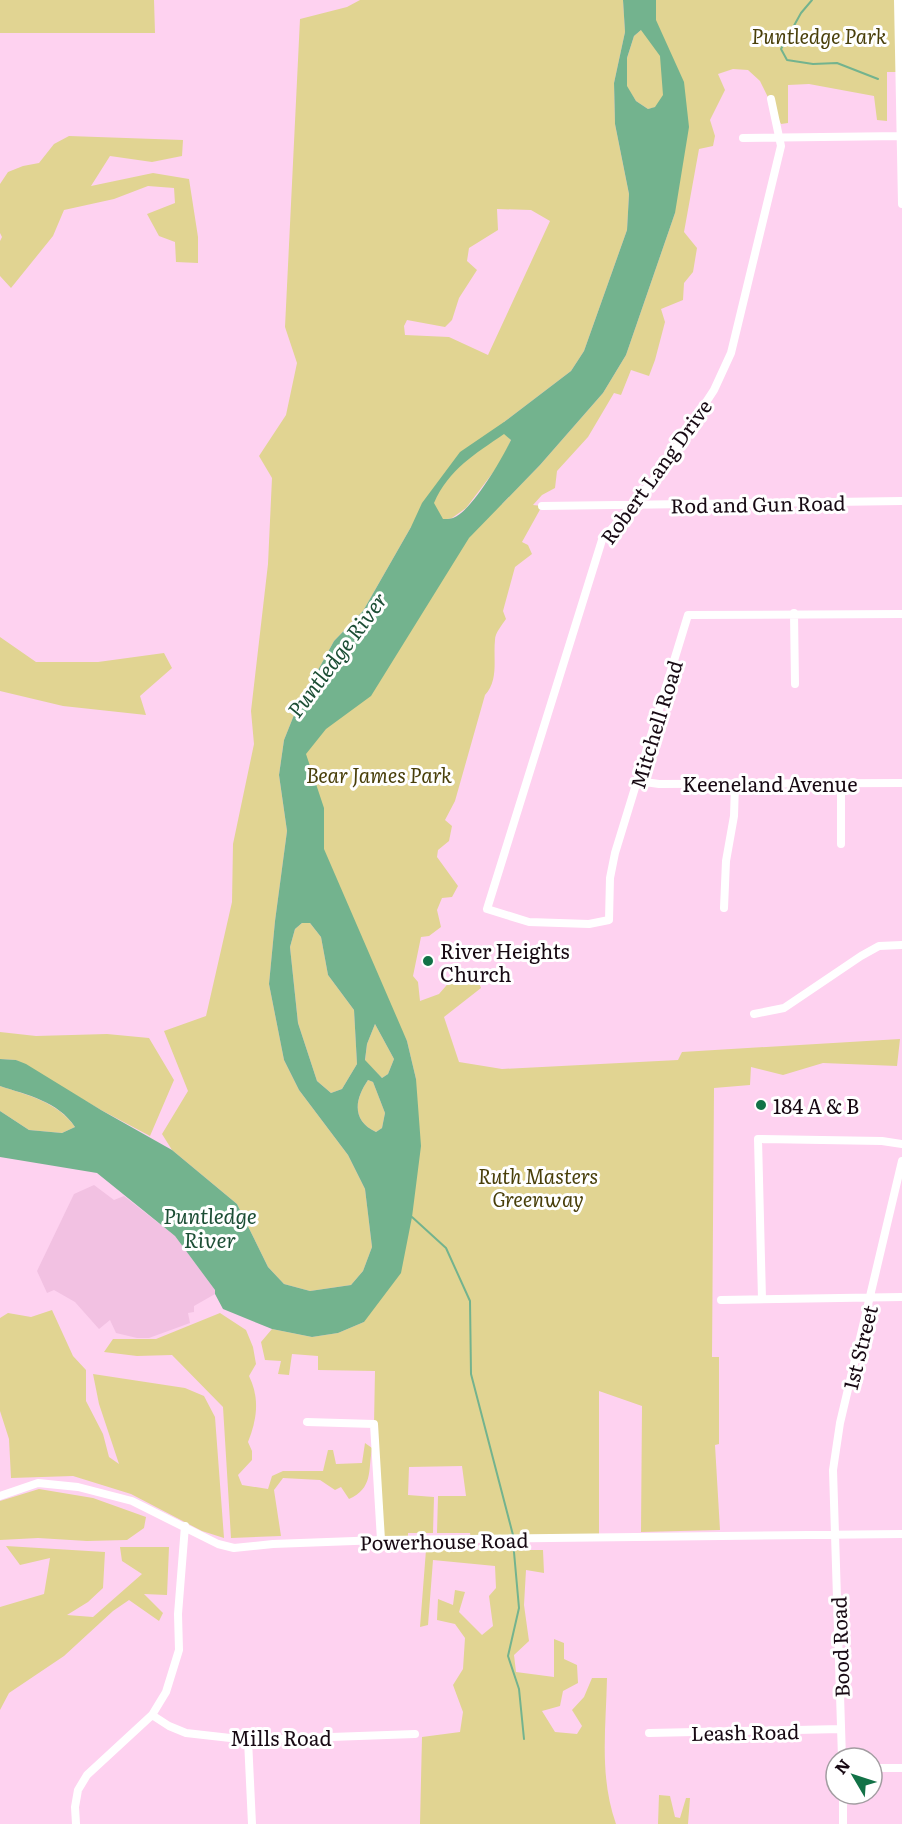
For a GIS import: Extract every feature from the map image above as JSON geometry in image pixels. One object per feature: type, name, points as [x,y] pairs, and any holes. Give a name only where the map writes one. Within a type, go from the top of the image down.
[{"type":"street","points":[[898,0],[902,204]]},
{"type":"street","name":"Robert Lang Drive","points":[[487,909],[602,540],[661,471],[714,390],[731,353],[781,146],[771,99]]},
{"type":"street","points":[[743,138],[901,136]]},
{"type":"street","name":"Rod and Gun Road","points":[[542,506],[902,501]]},
{"type":"street","points":[[794,613],[795,684]]},
{"type":"street","name":"Mitchell Road","points":[[487,909],[529,922],[589,924],[609,920],[610,878],[615,853],[688,615],[902,614]]},
{"type":"street","name":"Keeneland Avenue","points":[[638,781],[659,784],[902,783]]},
{"type":"street","points":[[841,782],[841,844]]},
{"type":"street","points":[[724,908],[726,861],[734,816],[735,784]]},
{"type":"street","points":[[754,1014],[784,1008],[879,946],[902,945]]},
{"type":"street","points":[[762,1299],[758,1139],[882,1141],[902,1144]]},
{"type":"street","name":"1st Street","points":[[835,1536],[833,1470],[836,1445],[902,1161]]},
{"type":"street","points":[[721,1300],[902,1297]]},
{"type":"street","points":[[307,1422],[374,1424],[381,1540]]},
{"type":"street","name":"Powerhouse Road","points":[[0,1496],[38,1484],[78,1487],[132,1501],[218,1544],[234,1548],[273,1544],[381,1540],[902,1534]]},
{"type":"street","points":[[76,1824],[75,1807],[78,1790],[87,1775],[152,1715],[166,1692],[179,1650],[178,1614],[185,1526]]},
{"type":"street","name":"Bood Road","points":[[835,1536],[842,1746]]},
{"type":"street","name":"Mills Road","points":[[152,1715],[186,1733],[248,1740],[415,1734]]},
{"type":"street","name":"Leash Road","points":[[649,1734],[841,1729]]},
{"type":"street","points":[[248,1740],[252,1824]]},
{"type":"street","points":[[884,1768],[902,1768]]},
{"type":"street","points":[[843,1806],[843,1824]]},
{"type":"shaded area","points":[[94,1185],[114,1200],[124,1196],[175,1236],[215,1290],[215,1294],[194,1306],[194,1312],[188,1313],[190,1323],[149,1338],[137,1338],[116,1333],[110,1320],[99,1329],[75,1302],[54,1290],[47,1293],[37,1271],[74,1194]]},
{"type":"green space","points":[[0,0],[154,0],[155,33],[0,33]]},
{"type":"green space","points":[[360,0],[623,0],[625,32],[614,83],[615,124],[629,194],[627,230],[584,351],[571,371],[504,422],[504,433],[511,440],[501,462],[466,508],[452,518],[411,527],[363,611],[334,641],[296,710],[284,740],[279,775],[287,831],[269,984],[284,1060],[299,1090],[348,1155],[365,1189],[372,1247],[363,1271],[351,1285],[310,1291],[284,1284],[268,1267],[237,1204],[172,1150],[162,1134],[188,1091],[164,1031],[206,1016],[232,902],[233,844],[254,744],[251,711],[268,564],[272,478],[259,456],[286,415],[297,363],[285,327],[300,19],[347,7]],"holes":[[[497,209],[531,210],[550,221],[488,355],[449,337],[405,335],[404,326],[407,320],[445,327],[452,320],[459,298],[477,270],[467,261],[469,248],[498,230]]]},
{"type":"green space","points":[[651,0],[898,0],[899,72],[887,72],[887,121],[877,120],[874,96],[809,84],[788,85],[788,123],[781,124],[760,81],[748,70],[733,69],[718,74],[725,90],[710,120],[715,136],[713,146],[699,149],[684,232],[697,248],[693,272],[684,283],[683,300],[661,309],[665,322],[649,376],[631,370],[621,395],[614,393],[588,437],[557,471],[555,488],[542,495],[533,505],[542,506],[522,542],[528,545],[532,554],[515,567],[503,611],[506,619],[495,637],[494,676],[485,695],[455,801],[445,820],[452,826],[449,841],[438,850],[437,857],[458,886],[452,897],[442,898],[437,910],[441,927],[429,936],[421,937],[413,976],[418,982],[420,1001],[439,994],[452,979],[477,978],[481,988],[444,1017],[459,1062],[502,1069],[678,1060],[682,1052],[900,1039],[897,1066],[823,1063],[783,1075],[751,1067],[750,1085],[714,1088],[712,1357],[719,1357],[719,1444],[715,1445],[720,1530],[641,1532],[642,1406],[599,1391],[599,1538],[471,1539],[470,1533],[437,1533],[438,1496],[466,1496],[462,1466],[409,1467],[408,1495],[434,1497],[433,1533],[408,1533],[408,1540],[381,1540],[374,1424],[375,1371],[318,1370],[318,1356],[292,1354],[289,1375],[278,1374],[281,1361],[265,1360],[261,1342],[272,1329],[312,1337],[338,1333],[364,1322],[416,1079],[407,1041],[317,866],[301,767],[306,742],[495,504],[502,504],[540,465],[603,393],[626,355],[675,213],[656,107],[648,109],[636,101],[627,87],[627,58],[634,36],[641,30]]},
{"type":"green space","points":[[69,136],[183,140],[182,156],[152,162],[110,156],[91,186],[153,173],[189,179],[198,237],[198,263],[176,262],[175,242],[159,236],[147,214],[175,203],[174,188],[148,186],[114,199],[64,210],[53,236],[11,288],[0,276],[2,237],[0,233],[0,184],[8,172],[39,163],[54,144]]},
{"type":"green space","points":[[0,637],[36,662],[98,662],[164,653],[172,668],[140,696],[146,715],[63,706],[0,691]]},
{"type":"green space","points":[[302,923],[310,923],[321,937],[328,975],[354,1010],[357,1064],[342,1089],[331,1093],[317,1081],[298,1023],[290,947],[295,929]]},
{"type":"green space","points":[[375,1024],[394,1059],[388,1074],[382,1078],[365,1061],[367,1044]]},
{"type":"green space","points":[[0,1032],[36,1036],[107,1034],[149,1038],[174,1080],[150,1136],[16,1060],[0,1059]]},
{"type":"green space","points":[[368,1080],[373,1082],[385,1113],[382,1128],[376,1132],[362,1121],[358,1109],[360,1094]]},
{"type":"green space","points":[[0,1086],[51,1105],[68,1118],[75,1127],[62,1133],[29,1130],[0,1111]]},
{"type":"green space","points":[[52,1310],[73,1356],[86,1370],[86,1401],[103,1434],[109,1457],[119,1464],[99,1404],[93,1374],[185,1388],[204,1396],[215,1417],[224,1538],[202,1531],[131,1494],[73,1476],[11,1478],[9,1439],[0,1411],[0,1318],[8,1313],[31,1317]]},
{"type":"green space","points":[[220,1313],[246,1330],[253,1347],[256,1364],[249,1376],[256,1401],[254,1426],[248,1442],[252,1451],[252,1460],[238,1475],[242,1485],[268,1489],[272,1476],[283,1471],[323,1471],[328,1450],[333,1450],[336,1464],[362,1463],[365,1443],[372,1448],[366,1484],[357,1495],[349,1499],[341,1487],[335,1490],[320,1480],[283,1478],[274,1490],[281,1536],[231,1538],[223,1407],[172,1355],[137,1356],[104,1352],[113,1339],[156,1339]]},
{"type":"green space","points":[[39,1489],[93,1498],[146,1517],[144,1528],[127,1540],[87,1541],[38,1538],[0,1540],[0,1501]]},
{"type":"green space","points":[[6,1546],[105,1552],[103,1588],[88,1602],[67,1615],[93,1617],[142,1574],[122,1561],[120,1547],[169,1547],[167,1595],[144,1594],[163,1613],[159,1621],[129,1600],[113,1611],[64,1656],[9,1693],[0,1710],[0,1607],[44,1594],[50,1558],[20,1565]]},
{"type":"green space","points":[[426,1550],[543,1550],[544,1573],[526,1570],[524,1605],[529,1641],[514,1655],[516,1672],[554,1677],[554,1639],[564,1643],[564,1659],[577,1665],[578,1683],[563,1691],[560,1706],[542,1711],[555,1732],[577,1734],[582,1726],[572,1710],[584,1697],[592,1678],[607,1678],[605,1770],[616,1824],[420,1824],[422,1737],[460,1732],[463,1712],[453,1685],[463,1669],[465,1638],[455,1624],[437,1620],[438,1599],[453,1605],[455,1590],[465,1592],[459,1612],[482,1635],[493,1626],[489,1596],[496,1588],[495,1566],[433,1560],[428,1625],[420,1627]]},
{"type":"green space","points":[[659,1795],[670,1796],[675,1817],[680,1818],[686,1798],[690,1798],[688,1824],[658,1824]]},
{"type":"water","name":"Puntledge River","points":[[623,0],[656,0],[656,20],[684,82],[689,127],[675,213],[626,355],[603,393],[540,465],[469,538],[371,696],[326,729],[306,754],[324,808],[324,849],[407,1041],[416,1079],[421,1146],[412,1217],[401,1273],[364,1322],[338,1333],[312,1337],[272,1329],[223,1309],[215,1290],[175,1236],[97,1173],[0,1157],[0,1111],[29,1130],[62,1133],[75,1127],[68,1118],[51,1105],[0,1086],[0,1059],[16,1060],[26,1064],[172,1150],[237,1204],[268,1267],[284,1284],[310,1291],[351,1285],[363,1271],[372,1247],[365,1189],[348,1155],[299,1090],[284,1060],[269,984],[287,831],[279,775],[284,740],[296,710],[334,641],[363,611],[411,527],[422,503],[460,452],[571,371],[584,351],[627,230],[629,194],[615,124],[614,83],[625,32]],"holes":[[[641,30],[660,56],[663,95],[655,107],[648,109],[636,101],[627,86],[627,58],[634,36]],[[504,434],[511,440],[494,471],[469,506],[453,518],[443,519],[434,503],[447,481],[473,456]],[[302,923],[310,923],[321,937],[328,975],[354,1010],[357,1064],[342,1089],[331,1093],[317,1081],[298,1023],[290,947],[295,929]],[[375,1024],[394,1059],[388,1074],[382,1078],[365,1060],[367,1044]],[[368,1080],[373,1082],[385,1113],[382,1128],[376,1132],[368,1127],[359,1115],[360,1094]]]},
{"type":"waterway","points":[[812,0],[801,13],[781,49],[787,60],[813,64],[837,63],[878,79]]},
{"type":"waterway","points":[[412,1217],[446,1248],[470,1301],[471,1374],[513,1535]]},
{"type":"waterway","points":[[513,1541],[519,1608],[508,1656],[519,1689],[524,1739]]},
{"type":"place","name":"River Heights Church","points":[[428,961]]},
{"type":"place","name":"184 A & B","points":[[761,1105]]},
{"type":"park label","name":"Puntledge Park","points":[[819,35]]},
{"type":"park label","name":"Bear James Park","points":[[379,774]]},
{"type":"park label","name":"Ruth Masters Greenway","points":[[538,1186]]}]
